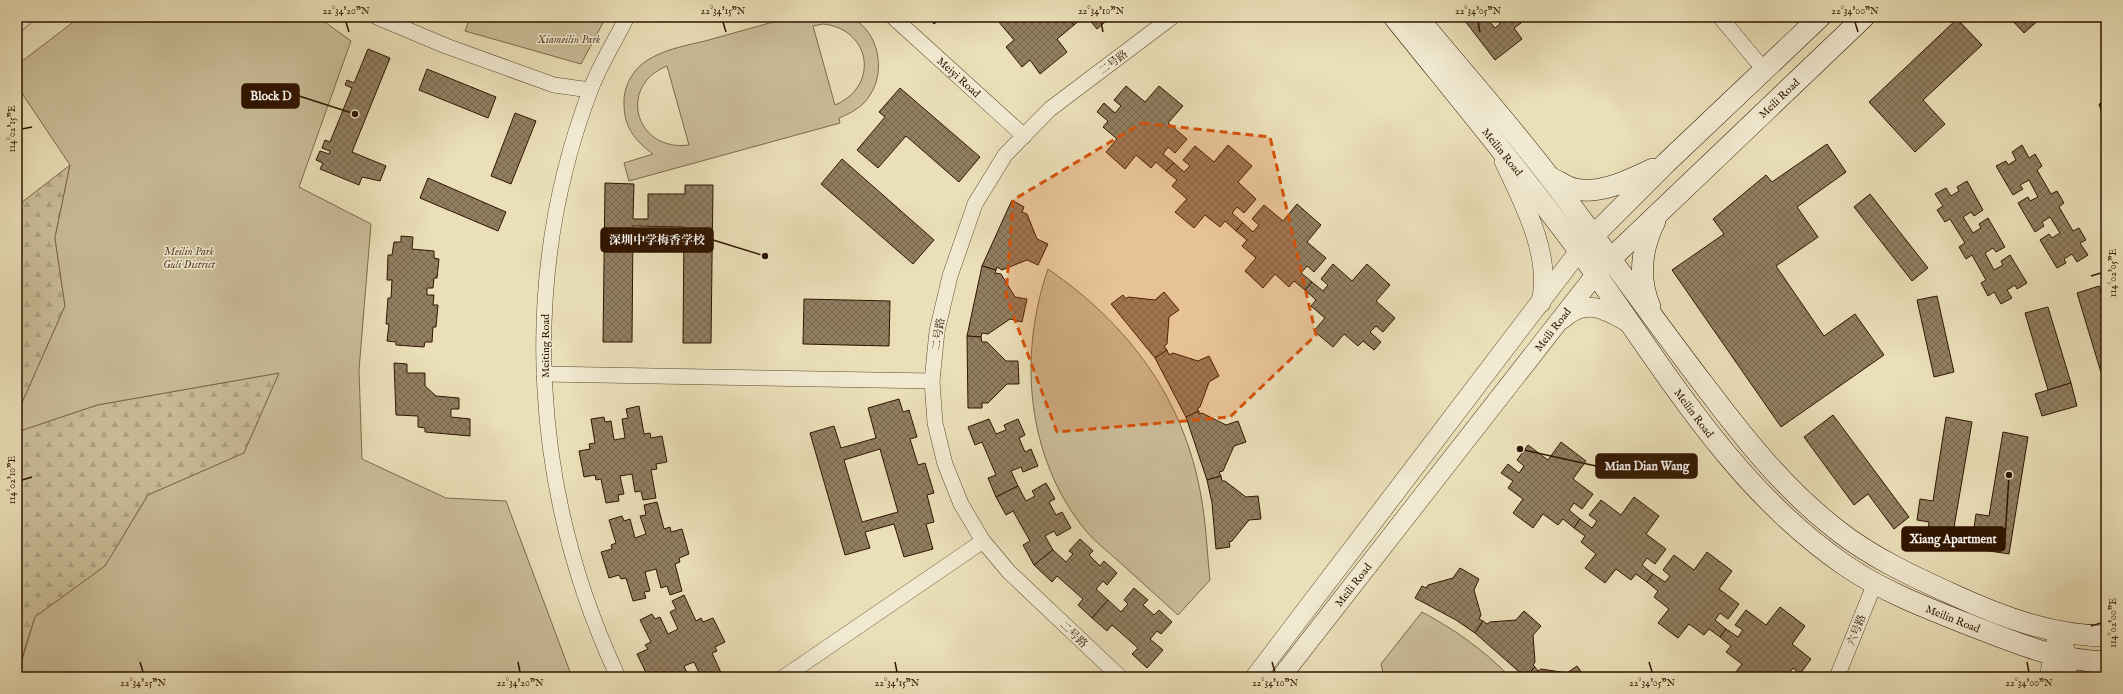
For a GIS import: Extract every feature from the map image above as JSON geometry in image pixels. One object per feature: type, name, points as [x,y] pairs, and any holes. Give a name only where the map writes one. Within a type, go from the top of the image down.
[{"type":"main road","name":"Meilin Road","points":[[1394,17],[1493,140],[1579,251],[1713,439],[1754,485],[1818,546],[1847,567],[1875,583],[1939,613],[2062,664],[2106,662]]},
{"type":"main road","name":"Meilin Road","points":[[1417,17],[1550,178],[1663,332],[1762,459],[1800,498],[1838,531],[1874,555],[1949,593],[2002,614],[2059,632],[2106,636]]},
{"type":"main road","name":"Meili Road","points":[[1579,251],[1593,235],[1666,163],[1765,71],[1820,17]]},
{"type":"main road","name":"Meili Road","points":[[1595,275],[1864,17]]},
{"type":"main road","points":[[1550,178],[1574,189],[1596,189],[1632,178],[1666,163]]},
{"type":"main road","points":[[1658,215],[1647,236],[1643,255],[1642,276],[1646,297],[1663,332]]},
{"type":"street","points":[[17,22],[23,17]]},
{"type":"street","points":[[377,17],[440,44],[554,84],[590,90]]},
{"type":"street","name":"Meiting Road","points":[[618,677],[600,639],[577,575],[560,509],[549,442],[544,374],[544,316],[549,258],[560,194],[572,145],[590,90],[627,17]]},
{"type":"street","name":"Meiyi Road","points":[[893,17],[1024,136]]},
{"type":"street","name":"二号路","points":[[1120,677],[1009,572],[983,541],[961,504],[945,464],[935,423],[932,381],[937,331],[950,276],[975,204],[1005,155],[1050,109],[1172,17]]},
{"type":"street","points":[[1720,17],[1765,71]]},
{"type":"street","points":[[1493,140],[1523,203],[1536,241],[1543,271],[1541,303]]},
{"type":"street","name":"Meili Road","points":[[1255,677],[1541,303],[1579,251]]},
{"type":"street","name":"Meili Road","points":[[1281,677],[1595,275]]},
{"type":"street","points":[[1549,332],[1566,316],[1584,307],[1595,307],[1606,310],[1629,323]]},
{"type":"street","points":[[544,374],[932,381]]},
{"type":"street","points":[[784,677],[983,541]]},
{"type":"street","name":"六号路","points":[[1837,677],[1875,583]]},
{"type":"street","points":[[2049,677],[2062,664],[2059,632]]},
{"type":"highlighted area","points":[[1142,123],[1270,137],[1316,335],[1230,417],[1057,432],[1006,296],[1013,200]]},
{"type":"green space","points":[[841,16],[852,18],[861,24],[874,42],[878,64],[878,75],[875,85],[864,103],[852,112],[839,118],[840,123],[629,181],[624,163],[653,154],[636,139],[626,120],[624,98],[626,87],[634,72],[649,59],[672,49],[791,17]],"holes":[[[823,24],[839,28],[851,36],[860,47],[864,59],[864,72],[859,85],[849,96],[835,105],[813,26]],[[667,66],[689,145],[670,144],[656,138],[645,128],[639,116],[638,102],[642,88],[651,75]]]},
{"type":"green space","name":"Meilin Park Guli District","points":[[80,17],[318,17],[351,41],[299,187],[371,224],[359,370],[362,459],[446,498],[506,501],[572,677],[17,677],[35,617],[105,566],[148,495],[244,453],[279,373],[97,405],[17,432],[17,414],[65,306],[55,238],[70,165],[17,86],[17,65]]},
{"type":"green space","name":"Xiameilin Park","points":[[470,17],[606,17],[581,64],[465,31]]},
{"type":"green space","points":[[70,165],[55,238],[65,306],[17,414],[17,206]]},
{"type":"green space","points":[[1048,269],[1077,291],[1103,314],[1127,339],[1148,366],[1166,396],[1181,427],[1193,460],[1201,496],[1210,580],[1178,615],[1089,535],[1066,502],[1051,471],[1040,439],[1033,405],[1031,370],[1033,336],[1039,302]]},
{"type":"green space","points":[[279,373],[244,453],[148,495],[105,566],[35,617],[17,673],[17,432],[97,405]]},
{"type":"green space","points":[[1422,612],[1468,641],[1490,658],[1510,677],[1384,677],[1381,664]]},
{"type":"building","points":[[929,17],[943,17],[934,24]]},
{"type":"building","points":[[1003,17],[1067,17],[1074,25],[1057,39],[1067,52],[1040,74],[1030,60],[1022,67],[1006,47],[1014,40],[998,21]]},
{"type":"building","points":[[1067,17],[1084,17],[1074,25]]},
{"type":"building","points":[[1087,17],[1111,17],[1097,29]]},
{"type":"building","points":[[1462,17],[1486,17],[1495,28],[1500,24],[1495,17],[1517,17],[1521,23],[1514,28],[1522,39],[1495,60]]},
{"type":"building","points":[[2009,17],[2042,17],[2024,33]]},
{"type":"building","points":[[1957,19],[1982,45],[1923,100],[1945,124],[1915,152],[1869,102]]},
{"type":"building","points":[[368,49],[390,58],[352,152],[386,166],[380,181],[362,177],[359,185],[320,169],[323,163],[316,160],[320,151],[329,154],[330,151],[322,148],[325,140],[330,142],[352,88],[345,85],[347,80],[354,83]]},
{"type":"building","points":[[427,69],[496,97],[488,118],[419,90]]},
{"type":"building","points":[[1126,86],[1145,102],[1159,86],[1183,106],[1168,123],[1187,139],[1175,153],[1168,147],[1163,154],[1174,163],[1166,171],[1156,162],[1151,168],[1136,155],[1125,169],[1106,152],[1117,139],[1103,127],[1108,121],[1097,112],[1104,103],[1115,113],[1121,106],[1114,100]]},
{"type":"building","points":[[900,88],[980,157],[959,182],[906,136],[878,168],[857,150],[885,117],[879,112]]},
{"type":"building","points":[[2106,102],[2106,126],[2099,104]]},
{"type":"building","points":[[515,113],[536,121],[511,184],[491,176]]},
{"type":"building","points":[[1827,144],[1846,172],[1797,207],[1818,237],[1776,266],[1824,336],[1855,314],[1884,355],[1781,427],[1672,270],[1724,234],[1713,219],[1766,175],[1772,182]]},
{"type":"building","points":[[1228,145],[1252,166],[1238,182],[1256,199],[1244,213],[1237,207],[1232,213],[1243,223],[1236,231],[1225,221],[1220,227],[1205,215],[1194,228],[1175,212],[1187,199],[1172,186],[1177,180],[1166,171],[1174,163],[1184,172],[1190,166],[1183,160],[1195,146],[1214,162]]},
{"type":"building","points":[[2022,145],[2029,158],[2035,154],[2042,166],[2037,170],[2051,194],[2057,191],[2064,203],[2059,207],[2073,231],[2079,228],[2086,240],[2080,243],[2088,255],[2077,262],[2072,254],[2064,259],[2066,263],[2057,268],[2040,240],[2049,234],[2052,238],[2060,233],[2050,217],[2042,222],[2044,226],[2035,232],[2018,203],[2028,197],[2030,201],[2038,197],[2029,180],[2020,185],[2023,189],[2013,195],[1996,166],[2006,161],[2008,165],[2016,160],[2012,152]]},
{"type":"building","points":[[842,159],[934,240],[913,264],[821,184]]},
{"type":"building","points":[[428,178],[506,212],[498,231],[420,198]]},
{"type":"building","points":[[1967,181],[1983,210],[1974,216],[1971,212],[1963,217],[1973,233],[1981,228],[1979,224],[1988,218],[2005,247],[1996,252],[1993,248],[1985,253],[1994,270],[2003,265],[2001,261],[2010,255],[2027,283],[2017,289],[2015,285],[2007,290],[2012,298],[2001,304],[1994,292],[1988,296],[1981,283],[1986,280],[1972,255],[1966,259],[1959,247],[1965,243],[1950,219],[1945,222],[1937,210],[1943,206],[1935,194],[1946,188],[1951,196],[1959,191],[1957,187]]},
{"type":"building","points":[[605,183],[634,184],[633,219],[648,219],[648,194],[685,194],[685,185],[713,185],[711,343],[683,343],[684,227],[633,226],[632,342],[603,342]]},
{"type":"building","points":[[1870,194],[1928,268],[1912,281],[1854,207]]},
{"type":"building","points":[[1012,200],[1024,207],[1022,212],[1027,214],[1037,239],[1048,244],[1038,265],[1027,260],[1002,270],[997,267],[996,270],[982,266]]},
{"type":"building","points":[[1297,204],[1321,225],[1307,242],[1326,258],[1314,272],[1307,266],[1301,273],[1312,282],[1305,290],[1294,281],[1289,287],[1275,274],[1263,288],[1245,271],[1256,258],[1242,246],[1247,240],[1236,231],[1243,223],[1253,232],[1259,225],[1252,219],[1264,205],[1283,221]]},
{"type":"building","points":[[401,236],[413,237],[412,249],[434,251],[434,258],[439,259],[437,278],[434,278],[433,288],[427,288],[427,295],[434,295],[433,305],[438,305],[436,327],[433,327],[432,342],[425,342],[424,347],[396,345],[396,342],[387,341],[389,324],[386,324],[388,298],[391,298],[392,280],[387,280],[388,255],[392,255],[394,242],[401,242]]},
{"type":"building","points":[[1333,264],[1352,281],[1367,264],[1390,285],[1376,301],[1395,318],[1383,332],[1376,326],[1370,332],[1381,342],[1374,350],[1363,341],[1358,346],[1344,334],[1333,347],[1314,331],[1325,318],[1311,306],[1316,300],[1305,290],[1312,282],[1323,291],[1328,285],[1321,279]]},
{"type":"building","points":[[982,266],[996,270],[995,273],[1001,274],[1015,297],[1027,299],[1022,322],[1010,319],[988,334],[982,333],[981,337],[967,336]]},
{"type":"building","points":[[2099,286],[2106,308],[2106,389],[2077,293]]},
{"type":"building","points":[[1164,292],[1179,310],[1169,317],[1167,344],[1164,346],[1167,350],[1155,358],[1111,304],[1123,295],[1126,299],[1128,297],[1155,300]]},
{"type":"building","points":[[1937,296],[1954,372],[1934,377],[1917,300]]},
{"type":"building","points":[[804,299],[890,301],[889,346],[803,344]]},
{"type":"building","points":[[2048,307],[2071,383],[2048,390],[2025,313]]},
{"type":"building","points":[[967,336],[981,337],[982,342],[987,342],[1006,361],[1018,361],[1019,384],[1007,384],[988,403],[982,403],[982,408],[968,408]]},
{"type":"building","points":[[1167,350],[1169,355],[1173,353],[1198,361],[1209,356],[1219,376],[1209,382],[1200,407],[1197,409],[1199,411],[1186,417],[1155,358]]},
{"type":"building","points":[[394,363],[407,364],[407,373],[425,373],[425,386],[436,396],[459,398],[459,409],[451,409],[451,417],[470,419],[470,436],[425,432],[425,428],[418,427],[418,416],[396,415]]},
{"type":"building","points":[[2071,383],[2077,406],[2042,416],[2035,394]]},
{"type":"building","points":[[899,399],[903,412],[909,410],[917,437],[910,439],[918,465],[925,463],[934,493],[927,495],[934,522],[926,524],[933,549],[904,557],[894,524],[865,532],[870,548],[845,555],[810,433],[834,426],[841,448],[876,438],[868,408]],"holes":[[[880,449],[898,512],[862,522],[844,460]]]},
{"type":"building","points":[[639,406],[644,434],[650,433],[651,438],[662,436],[667,462],[656,464],[657,469],[651,470],[656,498],[643,500],[641,491],[635,492],[632,474],[620,476],[624,494],[618,495],[619,501],[606,503],[601,479],[596,480],[595,475],[584,477],[579,451],[590,449],[589,444],[595,443],[591,419],[604,417],[605,422],[611,421],[614,440],[625,438],[622,419],[628,418],[626,409]]},
{"type":"building","points":[[1199,411],[1199,414],[1202,413],[1226,425],[1238,421],[1246,442],[1234,446],[1223,471],[1219,472],[1221,476],[1207,480],[1186,417]]},
{"type":"building","points":[[1833,415],[1909,517],[1894,529],[1868,494],[1854,505],[1804,437]]},
{"type":"building","points":[[1946,417],[1972,422],[1952,539],[1927,535],[1929,522],[1917,520],[1920,499],[1933,501]]},
{"type":"building","points":[[989,419],[996,434],[1006,430],[1004,425],[1018,419],[1025,435],[1019,438],[1025,452],[1031,449],[1038,466],[1023,472],[1021,467],[1011,471],[1018,486],[996,497],[988,478],[996,475],[982,442],[975,445],[968,427]]},
{"type":"building","points":[[2003,432],[2028,437],[2009,554],[1983,550],[1985,537],[1973,535],[1976,514],[1989,516]]},
{"type":"building","points":[[1561,442],[1586,461],[1573,479],[1593,494],[1582,509],[1574,503],[1569,510],[1580,519],[1574,528],[1563,519],[1558,525],[1543,514],[1533,528],[1513,513],[1523,499],[1508,488],[1513,481],[1501,473],[1508,464],[1519,473],[1524,466],[1517,460],[1528,445],[1548,460]]},
{"type":"building","points":[[1221,476],[1222,481],[1225,481],[1246,497],[1258,496],[1261,519],[1249,520],[1232,541],[1229,542],[1230,547],[1216,549],[1212,503],[1207,480]]},
{"type":"building","points":[[1046,483],[1055,499],[1049,502],[1056,515],[1062,512],[1071,528],[1057,536],[1054,531],[1045,536],[1053,550],[1034,565],[1023,545],[1030,541],[1013,511],[1006,515],[996,497],[1018,486],[1026,501],[1035,496],[1032,491]]},
{"type":"building","points":[[1634,497],[1659,516],[1646,534],[1666,549],[1655,564],[1647,558],[1642,565],[1653,574],[1647,582],[1636,574],[1631,580],[1616,569],[1605,583],[1585,568],[1596,554],[1581,542],[1585,536],[1574,528],[1580,519],[1592,528],[1597,521],[1589,515],[1601,500],[1621,515]]},
{"type":"building","points":[[657,502],[664,529],[670,527],[671,532],[682,529],[689,554],[679,558],[680,562],[675,564],[682,591],[670,595],[667,586],[661,588],[656,569],[645,572],[650,591],[644,592],[646,598],[633,601],[626,578],[621,579],[619,575],[609,578],[601,552],[612,549],[611,545],[616,543],[609,520],[622,516],[624,521],[630,519],[635,538],[646,534],[640,516],[646,515],[644,505]]},
{"type":"building","points":[[1080,539],[1093,551],[1089,555],[1100,566],[1104,561],[1117,573],[1107,585],[1103,581],[1096,589],[1108,600],[1092,618],[1078,605],[1083,599],[1057,576],[1052,582],[1034,565],[1053,550],[1066,562],[1073,554],[1069,551]]},
{"type":"building","points":[[1707,552],[1732,571],[1719,589],[1739,604],[1728,619],[1720,613],[1715,620],[1726,629],[1720,637],[1709,629],[1704,635],[1689,624],[1678,638],[1658,623],[1669,609],[1654,597],[1658,591],[1647,582],[1653,574],[1665,582],[1670,576],[1663,570],[1674,555],[1694,570]]},
{"type":"building","points":[[1460,568],[1479,579],[1474,590],[1481,615],[1479,619],[1483,621],[1475,633],[1456,620],[1415,598],[1422,586],[1426,588],[1428,585],[1453,578]]},
{"type":"building","points":[[1134,588],[1148,600],[1143,605],[1154,615],[1159,610],[1172,622],[1161,634],[1157,631],[1150,639],[1163,650],[1147,668],[1132,654],[1138,648],[1112,625],[1107,631],[1092,618],[1108,600],[1121,612],[1128,604],[1124,600]]},
{"type":"building","points":[[684,595],[696,621],[701,618],[703,622],[713,618],[725,642],[715,647],[717,651],[712,653],[723,677],[701,677],[694,662],[684,666],[689,677],[667,677],[666,675],[661,677],[659,673],[648,677],[637,654],[648,649],[645,645],[651,642],[640,620],[652,614],[655,619],[660,617],[668,634],[678,629],[670,612],[676,609],[672,601]]},
{"type":"building","points":[[1780,607],[1805,626],[1792,644],[1811,659],[1800,674],[1793,668],[1788,675],[1790,677],[1732,677],[1742,664],[1726,652],[1731,646],[1720,637],[1726,629],[1738,637],[1743,630],[1735,625],[1746,610],[1766,625]]},
{"type":"building","points":[[1524,611],[1541,626],[1533,635],[1535,662],[1533,665],[1535,667],[1525,677],[1475,633],[1483,621],[1487,624],[1490,622],[1516,620]]},
{"type":"building","points":[[1577,666],[1585,677],[1525,677],[1535,667],[1538,671],[1541,669],[1567,673]]},
{"type":"place","name":"Block D","points":[[355,114]]},
{"type":"place","name":"深圳中学梅香学校","points":[[765,256]]},
{"type":"place","name":"Mian Dian Wang","points":[[1520,449]]},
{"type":"place","name":"Xiang Apartment","points":[[2009,475]]}]
